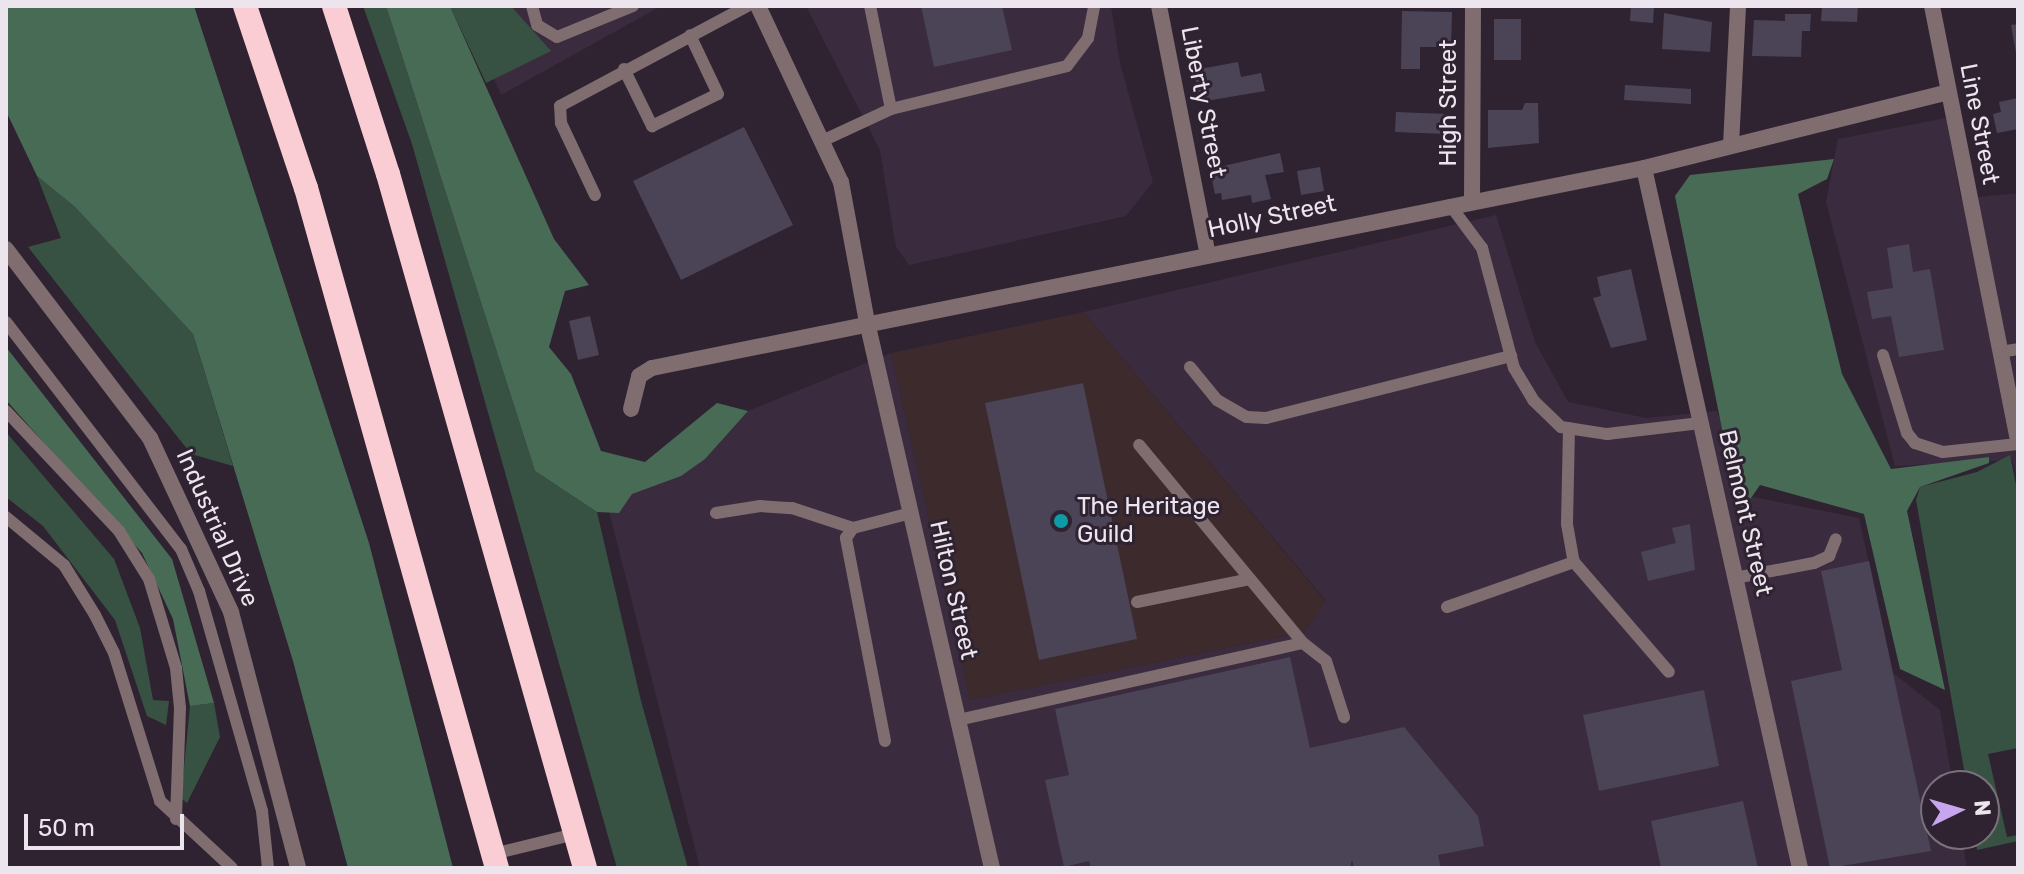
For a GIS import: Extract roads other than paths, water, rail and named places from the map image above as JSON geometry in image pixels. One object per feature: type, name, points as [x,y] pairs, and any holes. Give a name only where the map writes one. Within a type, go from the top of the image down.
[{"type":"highway","points":[[245,6],[306,188],[495,861]]},
{"type":"highway","points":[[334,6],[388,174],[585,868]]},
{"type":"street","name":"Hilton Street","points":[[758,6],[841,182],[867,322],[992,868]]},
{"type":"street","name":"Liberty Street","points":[[1159,6],[1208,255]]},
{"type":"street","name":"High Street","points":[[1472,200],[1473,6]]},
{"type":"street","points":[[1731,145],[1738,6]]},
{"type":"street","name":"Line Street","points":[[1932,6],[2018,442]]},
{"type":"street","name":"Holly Street","points":[[631,409],[639,376],[652,368],[1472,200],[1644,168],[1948,92]]},
{"type":"street","name":"Belmont Street","points":[[1644,168],[1800,868]]},
{"type":"street","name":"Industrial Drive","points":[[6,249],[150,438],[231,612],[298,868]]},
{"type":"lane","points":[[532,6],[537,25],[557,37],[633,6]]},
{"type":"lane","points":[[595,195],[561,123],[560,106],[624,69],[747,6]]},
{"type":"lane","points":[[870,6],[891,109]]},
{"type":"lane","points":[[822,141],[891,109],[1067,66],[1088,38],[1094,6]]},
{"type":"lane","points":[[624,69],[652,126],[718,94],[690,35]]},
{"type":"lane","points":[[1450,205],[1482,248],[1511,356],[1533,400],[1561,427],[1607,434],[1700,423]]},
{"type":"lane","points":[[6,322],[181,549],[199,591],[262,811],[268,868]]},
{"type":"lane","points":[[2000,352],[2018,349]]},
{"type":"lane","points":[[1883,355],[1907,433],[1915,443],[1943,452],[2018,442]]},
{"type":"lane","points":[[1190,367],[1217,400],[1247,417],[1266,418],[1511,356]]},
{"type":"lane","points":[[6,411],[119,531],[149,579],[176,668],[180,708],[176,819]]},
{"type":"lane","points":[[1569,428],[1567,524],[1574,562],[1669,672]]},
{"type":"lane","points":[[1139,445],[1303,643],[1326,661],[1344,717]]},
{"type":"lane","points":[[716,513],[760,506],[792,508],[853,528],[911,513]]},
{"type":"lane","points":[[6,517],[64,565],[95,615],[114,653],[160,801],[232,868]]},
{"type":"lane","points":[[853,528],[846,538],[846,557],[885,741]]},
{"type":"lane","points":[[1735,578],[1814,563],[1829,556],[1836,539]]},
{"type":"lane","points":[[1447,607],[1574,562]]},
{"type":"lane","points":[[1137,602],[1250,579]]},
{"type":"lane","points":[[958,720],[1303,643]]},
{"type":"lane","points":[[495,861],[575,834]]},
{"type":"place","name":"The Heritage Guild","points":[[1061,521]]}]
